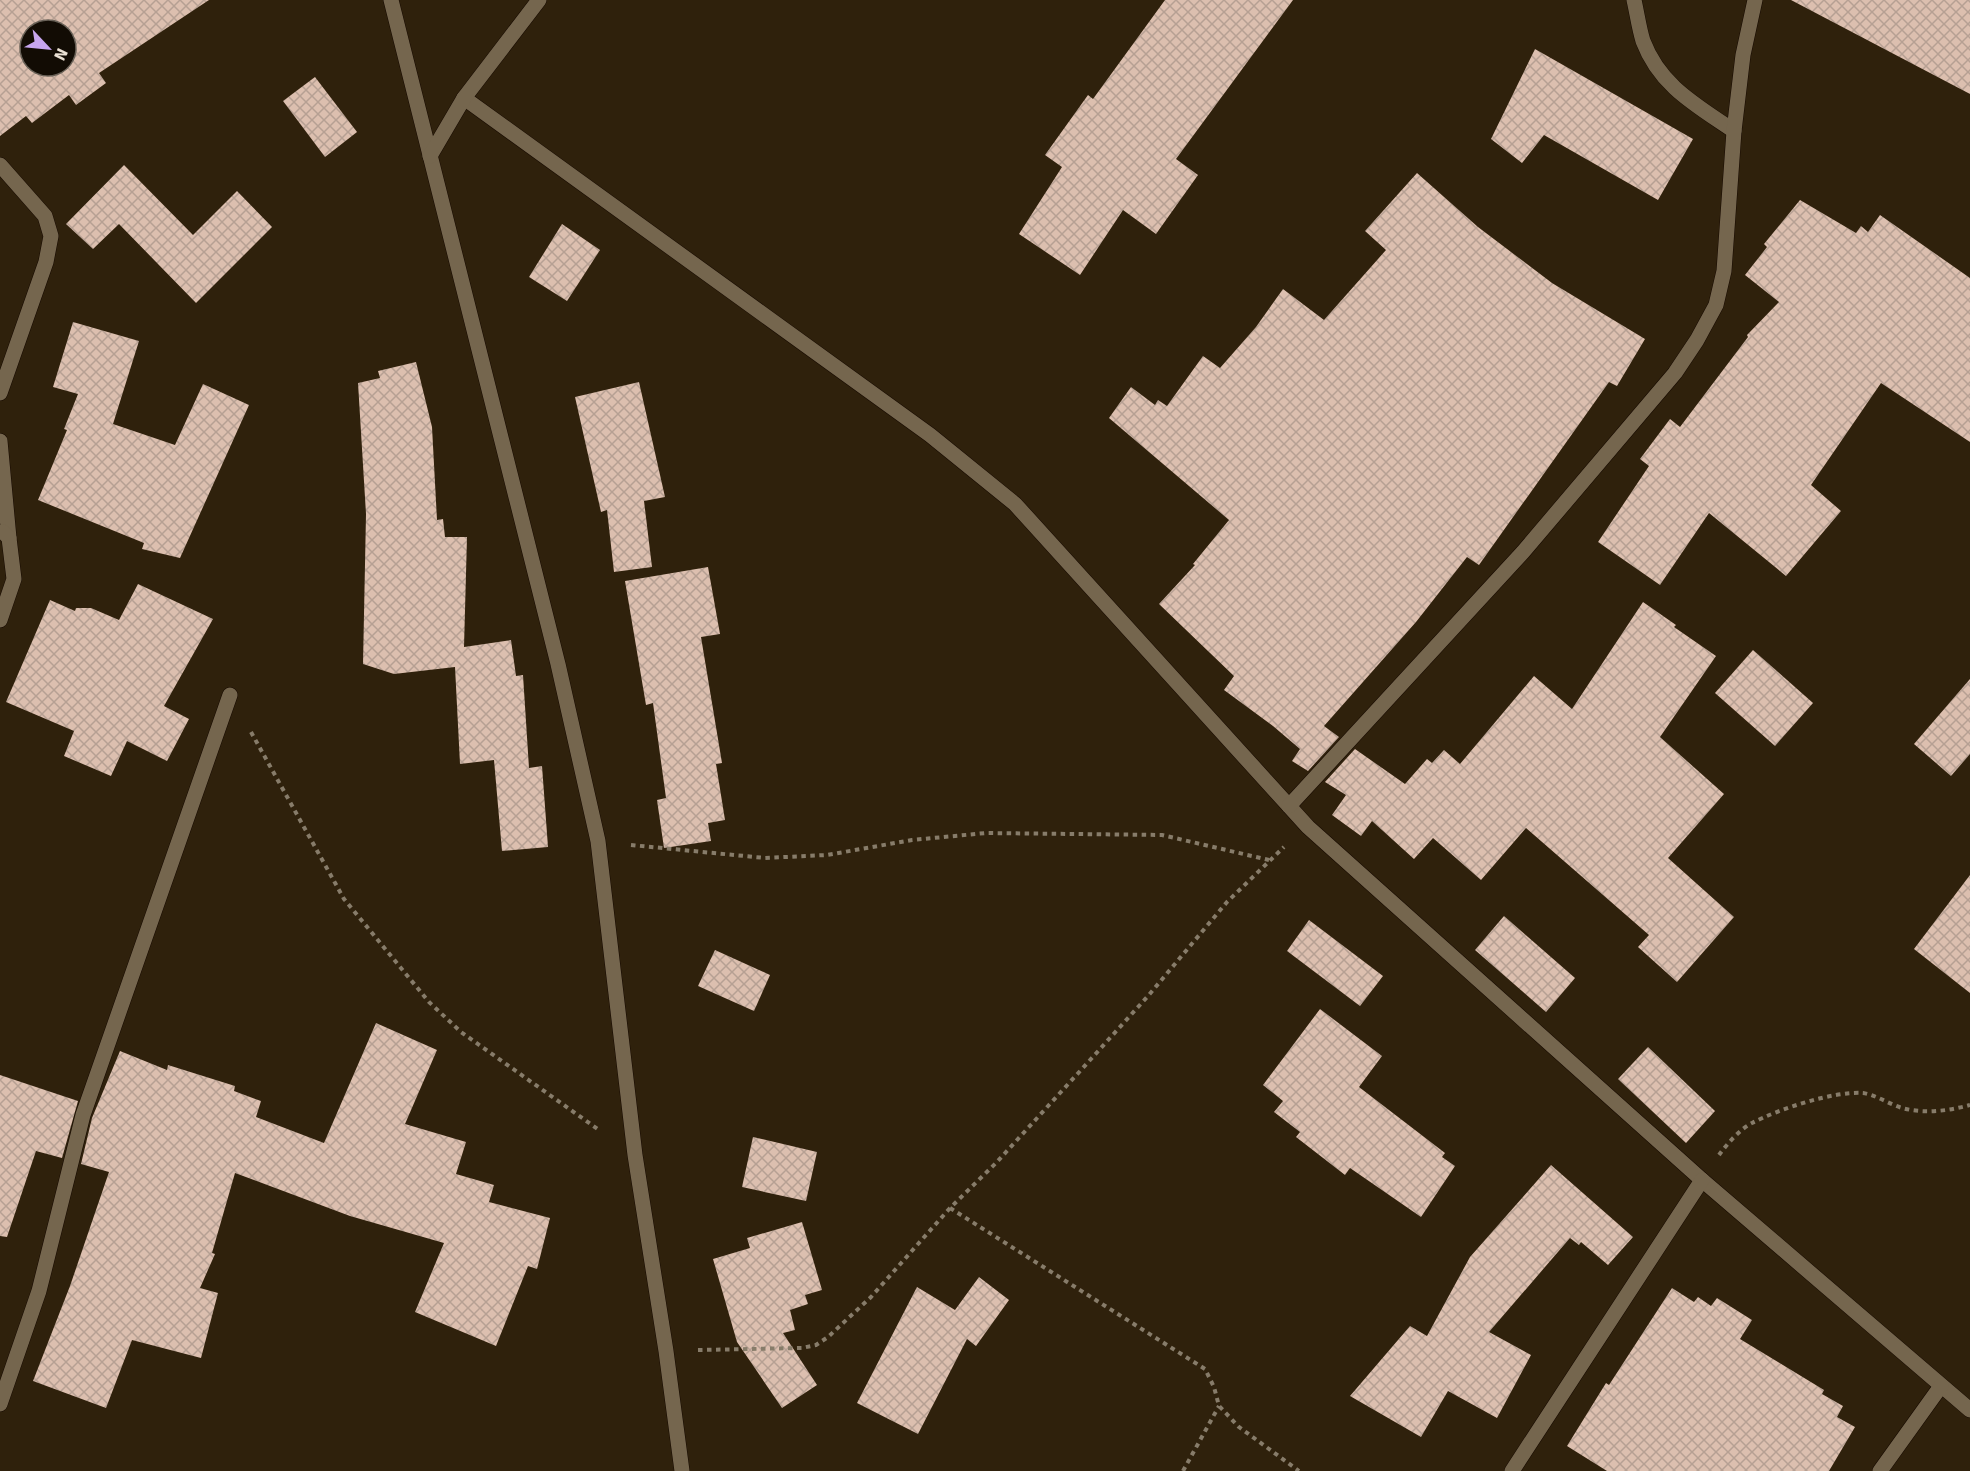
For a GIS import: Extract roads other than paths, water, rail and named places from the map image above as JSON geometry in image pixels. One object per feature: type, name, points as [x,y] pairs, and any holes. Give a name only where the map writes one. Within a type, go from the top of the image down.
[{"type":"street","points":[[391,0],[558,664],[598,841],[634,1155],[666,1351],[682,1471]]},
{"type":"street","points":[[430,156],[464,98],[539,0]]},
{"type":"street","points":[[1634,0],[1643,40],[1656,68],[1678,93],[1734,131]]},
{"type":"street","points":[[1289,806],[1523,552],[1675,373],[1697,340],[1716,305],[1724,271],[1734,131],[1743,55],[1755,0]]},
{"type":"street","points":[[464,98],[930,435],[1015,504],[1308,827],[1702,1180],[1970,1410]]},
{"type":"street","points":[[0,165],[45,216],[51,236],[46,262],[0,393]]},
{"type":"street","points":[[0,441],[4,534],[14,579],[0,620]]},
{"type":"street","points":[[0,1404],[39,1291],[83,1115],[230,695]]},
{"type":"street","points":[[1512,1471],[1702,1180]]},
{"type":"street","points":[[1880,1471],[1941,1386]]}]
